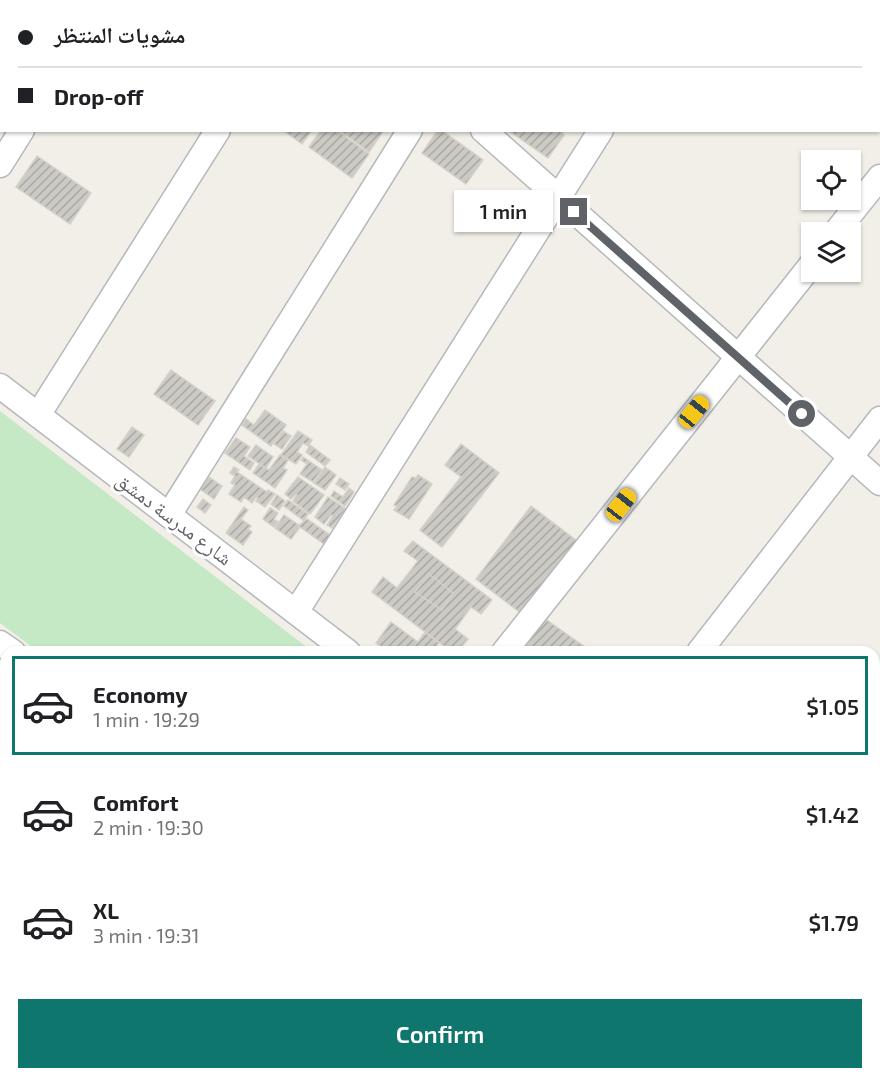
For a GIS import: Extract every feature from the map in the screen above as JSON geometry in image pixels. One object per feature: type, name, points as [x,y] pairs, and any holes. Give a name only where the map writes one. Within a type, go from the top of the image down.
[{"type":"street","points":[[0,165],[21,132]]},
{"type":"street","points":[[38,415],[217,132]]},
{"type":"street","points":[[169,515],[409,132]]},
{"type":"street","points":[[485,132],[880,483]]},
{"type":"street","points":[[296,612],[600,132]]},
{"type":"street","points":[[844,222],[880,177]]},
{"type":"street","points":[[509,646],[801,278]]},
{"type":"street","name":"شارع مدرسة دمشق","points":[[0,386],[340,646]]},
{"type":"street","points":[[704,646],[880,420]]},
{"type":"green space","points":[[0,411],[305,646],[31,646],[0,623]]},
{"type":"building","points":[[286,132],[311,132],[302,144]]},
{"type":"building","points":[[320,132],[339,132],[369,154],[352,178],[309,147]]},
{"type":"building","points":[[342,132],[383,132],[369,152]]},
{"type":"building","points":[[437,132],[444,132],[483,160],[466,184],[422,153]]},
{"type":"building","points":[[511,132],[561,132],[564,135],[548,158]]},
{"type":"building","points":[[37,156],[91,193],[70,224],[16,187]]},
{"type":"building","points":[[171,370],[215,401],[198,425],[154,394]]},
{"type":"building","points":[[265,410],[286,425],[271,446],[242,425],[246,419],[254,425]]},
{"type":"building","points":[[132,427],[144,435],[129,457],[117,449]]},
{"type":"building","points":[[283,431],[291,436],[282,449],[274,444]]},
{"type":"building","points":[[298,431],[312,440],[308,446],[303,443],[297,452],[302,455],[296,464],[281,455]]},
{"type":"building","points":[[236,438],[250,447],[244,456],[254,463],[250,470],[225,453]]},
{"type":"building","points":[[461,444],[499,473],[442,547],[420,530],[461,477],[445,465]]},
{"type":"building","points":[[256,445],[273,457],[266,468],[248,456]]},
{"type":"building","points":[[310,445],[330,460],[325,466],[306,452]]},
{"type":"building","points":[[280,455],[288,460],[283,468],[287,470],[275,488],[253,473],[259,464],[269,470]]},
{"type":"building","points":[[303,457],[322,470],[313,482],[300,474],[307,464],[301,460]]},
{"type":"building","points":[[234,467],[239,470],[237,472],[267,492],[268,490],[275,494],[265,507],[256,501],[258,498],[256,497],[252,503],[244,497],[241,502],[229,494],[235,485],[231,483],[235,476],[230,473]]},
{"type":"building","points":[[325,467],[336,475],[325,490],[314,483]]},
{"type":"building","points":[[418,475],[432,484],[409,519],[394,510],[397,507],[394,505],[412,477],[416,478]]},
{"type":"building","points":[[209,477],[222,486],[214,499],[200,489]]},
{"type":"building","points":[[298,477],[324,495],[310,514],[293,501],[296,494],[291,499],[285,494]]},
{"type":"building","points":[[340,478],[349,484],[345,490],[336,484]]},
{"type":"building","points":[[349,488],[354,492],[345,506],[331,496],[334,491],[343,497]]},
{"type":"building","points":[[277,495],[285,501],[279,510],[271,504]]},
{"type":"building","points":[[328,497],[346,509],[332,528],[327,525],[333,516],[331,515],[324,524],[315,517]]},
{"type":"building","points":[[203,499],[211,505],[205,513],[197,507]]},
{"type":"building","points":[[288,500],[308,514],[304,521],[284,506]]},
{"type":"building","points":[[531,506],[577,541],[522,614],[476,579]]},
{"type":"building","points":[[244,507],[248,510],[241,519],[251,526],[248,529],[252,532],[243,545],[226,533]]},
{"type":"building","points":[[270,508],[278,513],[274,519],[278,522],[274,527],[263,519]]},
{"type":"building","points":[[284,515],[299,525],[307,519],[330,535],[324,544],[300,527],[291,539],[275,528]]},
{"type":"building","points":[[413,541],[492,600],[481,614],[471,607],[455,629],[468,639],[462,646],[444,646],[372,592],[383,577],[397,588],[418,561],[404,551]]},
{"type":"building","points":[[429,574],[453,593],[442,610],[415,592]]},
{"type":"building","points":[[544,618],[584,646],[523,646]]},
{"type":"building","points":[[391,622],[418,642],[425,632],[439,643],[437,646],[380,646],[376,643]]},
{"type":"route","points":[[574,212],[802,414]]}]
